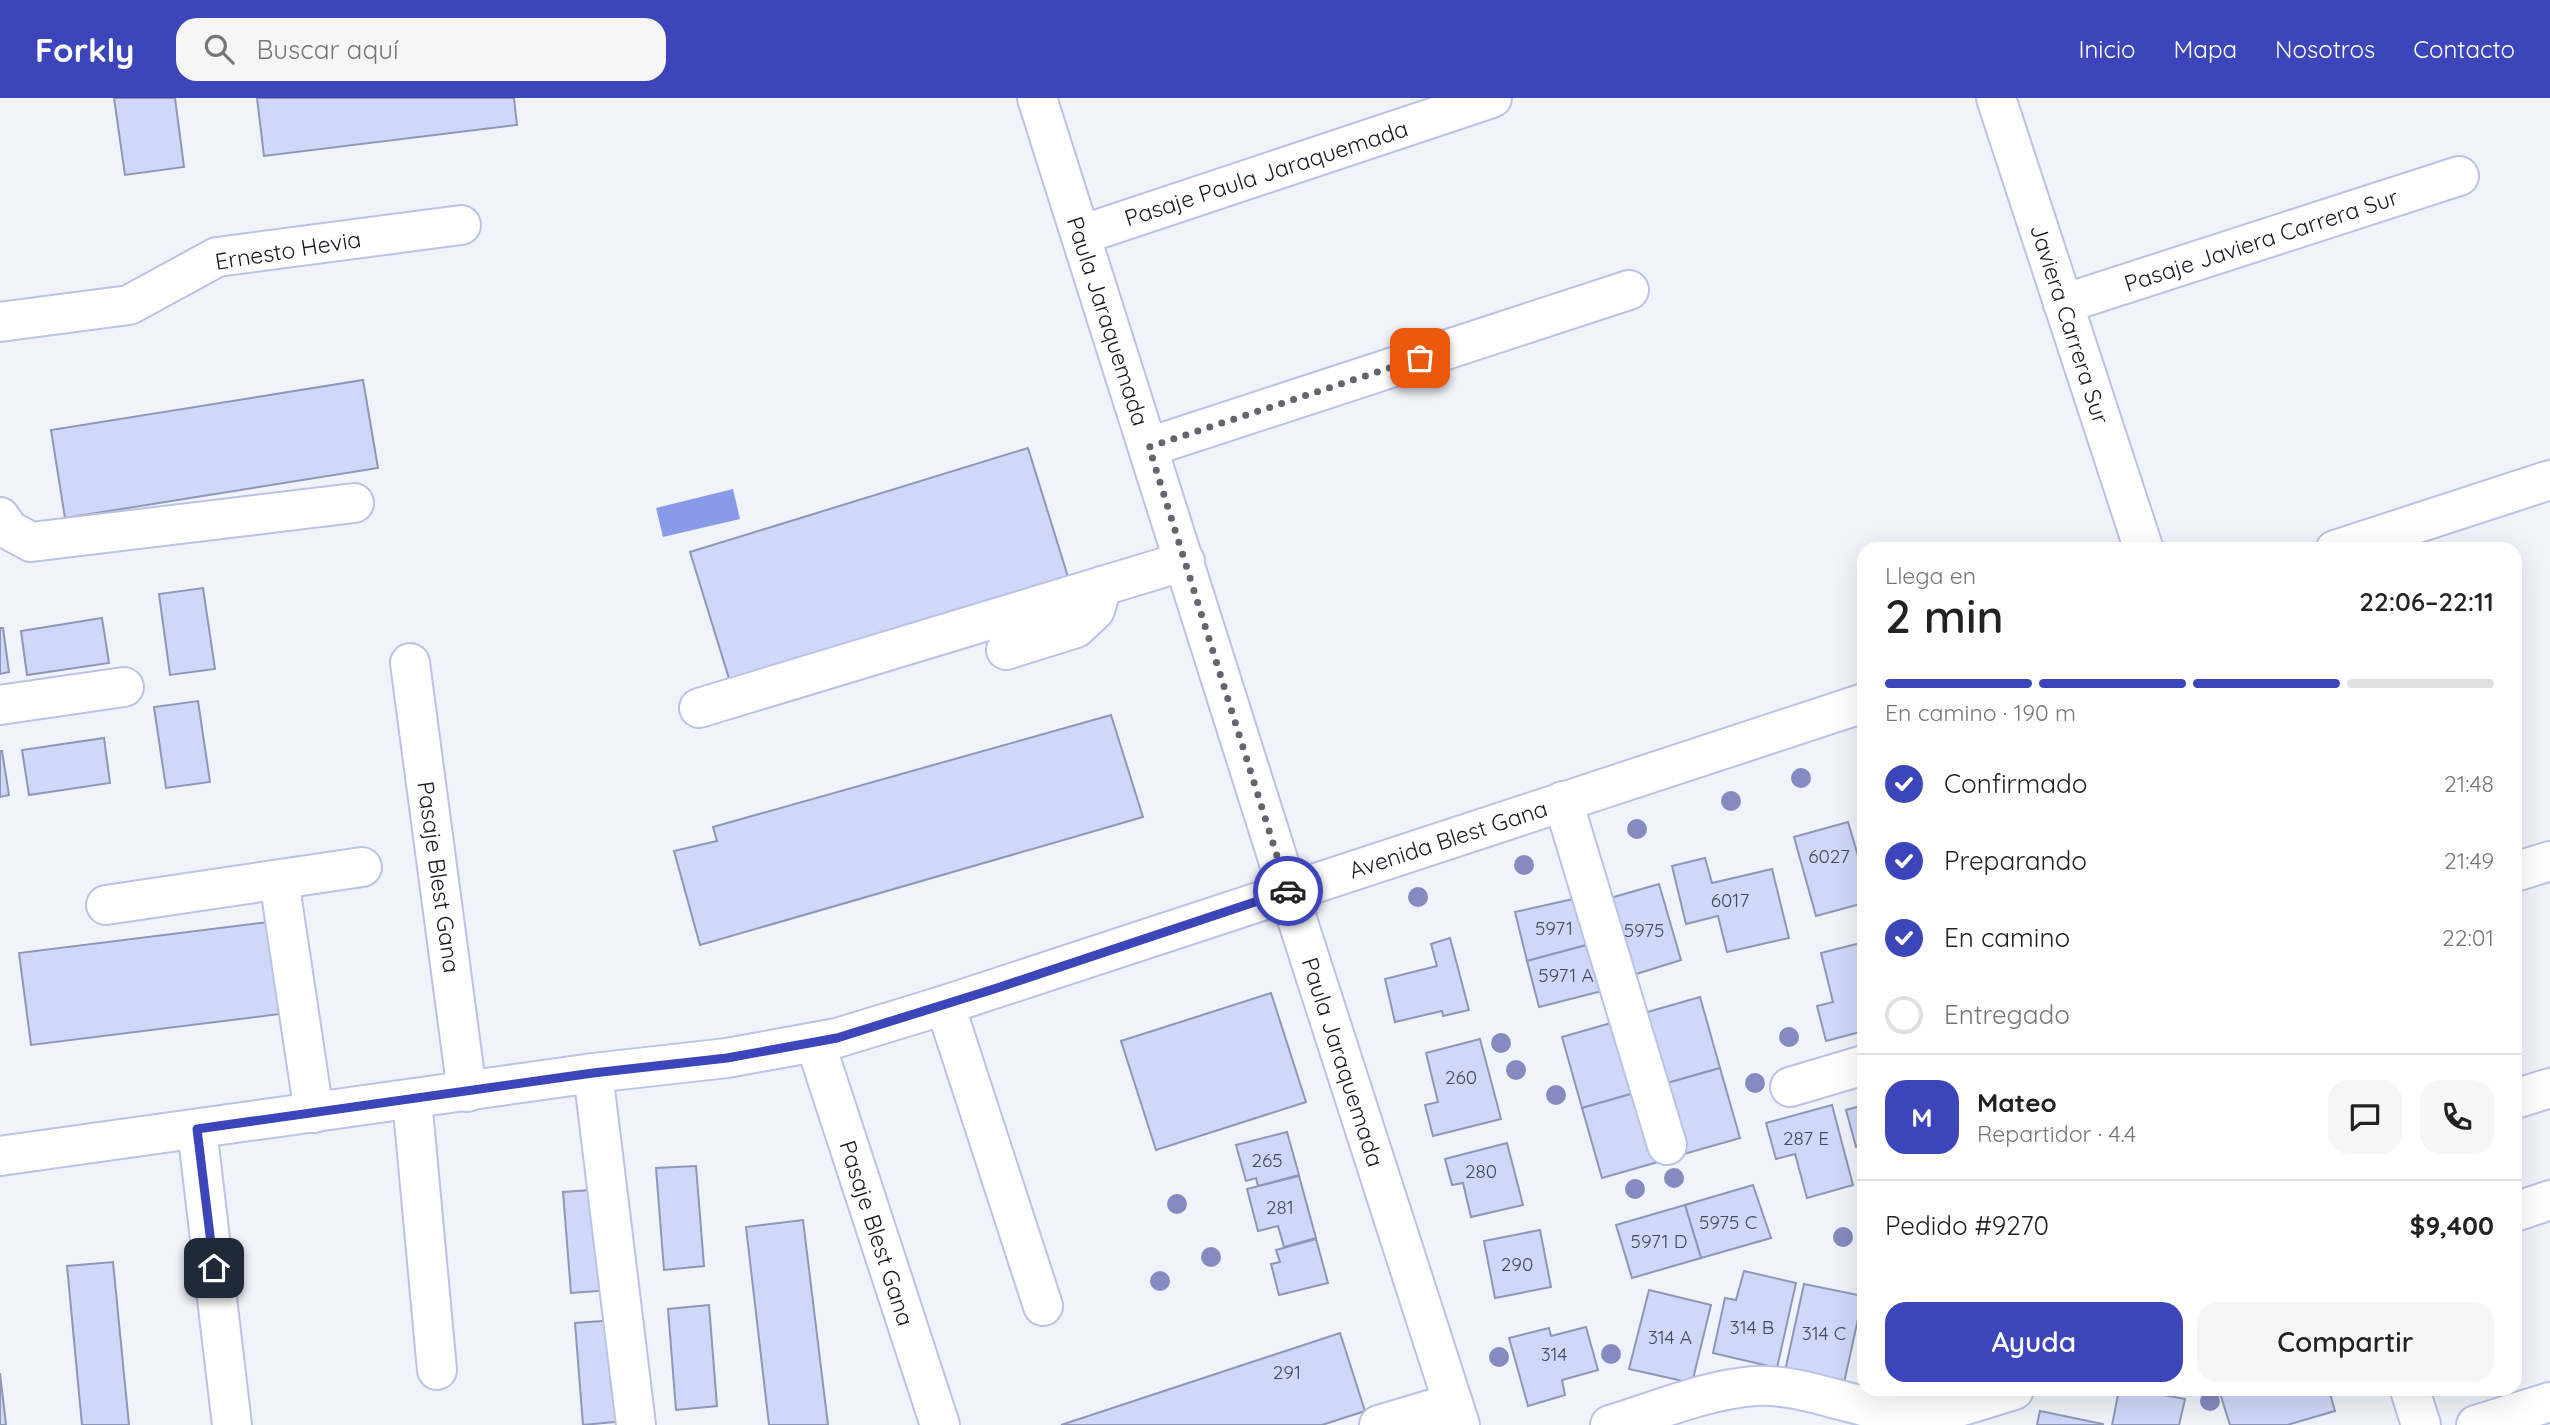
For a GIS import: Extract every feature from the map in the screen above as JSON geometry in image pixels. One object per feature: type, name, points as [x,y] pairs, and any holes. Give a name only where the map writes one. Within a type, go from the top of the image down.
[{"type":"street","name":"Paula Jaraquemada","points":[[1037,98],[1456,1414]]},
{"type":"street","name":"Pasaje Paula Jaraquemada","points":[[1080,234],[1492,98]]},
{"type":"street","name":"Javiera Carrera Sur","points":[[1996,98],[2141,542]]},
{"type":"street","name":"Pasaje Javiera Carrera Sur","points":[[2063,304],[2459,176]]},
{"type":"street","name":"Ernesto Hevia","points":[[0,322],[129,305],[217,257],[461,225]]},
{"type":"street","points":[[1149,447],[1629,289]]},
{"type":"street","points":[[2360,542],[2550,480]]},
{"type":"street","points":[[0,517],[9,530],[31,542],[354,503]]},
{"type":"street","points":[[699,708],[1185,561]]},
{"type":"street","points":[[1006,650],[1076,628],[1096,610],[1102,586]]},
{"type":"street","name":"Pasaje Blest Gana","points":[[410,663],[467,1092]]},
{"type":"street","points":[[0,705],[124,687]]},
{"type":"street","name":"Avenida Blest Gana","points":[[0,1156],[593,1073],[727,1058],[837,1038],[945,1005],[1857,705]]},
{"type":"street","points":[[1563,801],[1667,1145]]},
{"type":"street","points":[[2522,870],[2550,862]]},
{"type":"street","points":[[106,905],[362,867]]},
{"type":"street","points":[[279,880],[314,1113]]},
{"type":"street","points":[[945,1005],[1043,1306]]},
{"type":"street","name":"Pasaje Blest Gana","points":[[815,1042],[940,1425]]},
{"type":"street","points":[[1790,1087],[1857,1067]]},
{"type":"street","points":[[593,1073],[636,1425]]},
{"type":"street","points":[[2522,1096],[2550,1088]]},
{"type":"street","points":[[412,1099],[437,1370]]},
{"type":"street","points":[[197,1129],[232,1425]]},
{"type":"street","points":[[2522,1210],[2550,1200]]},
{"type":"street","points":[[1610,1425],[1716,1392],[1756,1386],[1795,1390],[1897,1413],[1940,1400],[1970,1396]]},
{"type":"street","points":[[2412,1396],[2421,1425]]},
{"type":"street","points":[[2476,1425],[2550,1402]]},
{"type":"street","points":[[1378,1425],[1456,1414]]},
{"type":"water","points":[[733,489],[740,519],[663,537],[656,508]]},
{"type":"building","points":[[114,98],[175,98],[184,167],[125,175]]},
{"type":"building","points":[[257,98],[514,98],[517,125],[264,156]]},
{"type":"building","points":[[363,380],[378,468],[65,518],[51,430]]},
{"type":"building","points":[[1028,448],[1069,580],[731,685],[690,552]]},
{"type":"building","points":[[203,588],[215,669],[170,675],[159,594]]},
{"type":"building","points":[[102,618],[109,663],[27,675],[21,631]]},
{"type":"building","points":[[0,628],[3,628],[9,672],[0,674]]},
{"type":"building","points":[[198,701],[210,782],[166,788],[154,707]]},
{"type":"building","points":[[1111,715],[1143,817],[700,945],[674,851],[717,841],[713,827]]},
{"type":"building","points":[[104,738],[110,783],[29,795],[22,750]]},
{"type":"building","points":[[0,751],[9,795],[0,797]]},
{"type":"building","points":[[1848,822],[1857,852],[1857,905],[1816,916],[1794,837]]},
{"type":"building","points":[[1705,858],[1712,883],[1772,869],[1789,938],[1727,952],[1718,916],[1686,924],[1672,866]]},
{"type":"building","points":[[1659,884],[1681,960],[1630,976],[1607,899]]},
{"type":"building","points":[[1582,897],[1594,943],[1527,961],[1515,912]]},
{"type":"building","points":[[277,921],[288,1013],[31,1045],[19,953]]},
{"type":"building","points":[[1450,938],[1469,1010],[1443,1016],[1442,1011],[1395,1022],[1385,979],[1437,966],[1431,944]]},
{"type":"building","points":[[1594,943],[1606,990],[1539,1007],[1527,961]]},
{"type":"building","points":[[1857,944],[1857,1033],[1826,1041],[1817,1006],[1833,1002],[1821,953]]},
{"type":"building","points":[[1271,993],[1306,1102],[1156,1150],[1121,1041]]},
{"type":"building","points":[[1700,997],[1720,1068],[1664,1084],[1644,1013]]},
{"type":"building","points":[[1618,1021],[1638,1092],[1582,1108],[1562,1037]]},
{"type":"building","points":[[1480,1039],[1501,1119],[1433,1136],[1425,1105],[1438,1102],[1426,1053]]},
{"type":"building","points":[[1720,1068],[1740,1138],[1684,1154],[1664,1084]]},
{"type":"building","points":[[1638,1092],[1658,1162],[1602,1178],[1582,1108]]},
{"type":"building","points":[[1832,1105],[1853,1185],[1807,1198],[1795,1154],[1776,1159],[1766,1123]]},
{"type":"building","points":[[1857,1107],[1857,1147],[1856,1147],[1846,1110]]},
{"type":"building","points":[[1287,1132],[1299,1175],[1258,1186],[1256,1178],[1246,1181],[1236,1145]]},
{"type":"building","points":[[1507,1143],[1523,1205],[1471,1217],[1463,1183],[1452,1185],[1445,1159]]},
{"type":"building","points":[[696,1166],[704,1266],[664,1270],[656,1168]]},
{"type":"building","points":[[1299,1176],[1316,1238],[1284,1247],[1278,1226],[1258,1231],[1247,1189]]},
{"type":"building","points":[[1753,1185],[1771,1238],[1701,1258],[1685,1205]]},
{"type":"building","points":[[604,1189],[612,1290],[571,1293],[563,1192]]},
{"type":"building","points":[[1685,1205],[1701,1258],[1632,1278],[1616,1225]]},
{"type":"building","points":[[803,1220],[828,1425],[769,1425],[746,1227]]},
{"type":"building","points":[[1540,1230],[1551,1287],[1495,1298],[1484,1241]]},
{"type":"building","points":[[1316,1239],[1328,1283],[1279,1295],[1271,1264],[1280,1262],[1276,1250]]},
{"type":"building","points":[[113,1262],[129,1425],[82,1425],[67,1266]]},
{"type":"building","points":[[1744,1271],[1796,1283],[1777,1368],[1713,1353],[1725,1298],[1736,1300]]},
{"type":"building","points":[[1804,1284],[1857,1295],[1857,1323],[1844,1383],[1785,1371]]},
{"type":"building","points":[[1649,1290],[1711,1305],[1692,1383],[1629,1369]]},
{"type":"building","points":[[709,1305],[717,1406],[676,1410],[668,1309]]},
{"type":"building","points":[[616,1320],[624,1421],[583,1425],[575,1323]]},
{"type":"building","points":[[1586,1327],[1598,1370],[1562,1380],[1565,1395],[1528,1406],[1509,1338],[1549,1328],[1551,1336]]},
{"type":"building","points":[[1340,1333],[1365,1411],[1322,1425],[1061,1425]]},
{"type":"building","points":[[0,1373],[6,1425],[0,1425]]},
{"type":"building","points":[[2118,1396],[2169,1396],[2185,1399],[2179,1425],[2112,1425]]},
{"type":"building","points":[[2221,1396],[2331,1396],[2335,1411],[2287,1425],[2230,1425]]},
{"type":"building","points":[[2040,1411],[2103,1424],[2103,1425],[2037,1425]]},
{"type":"way so far","points":[[1288,891],[1149,447],[1420,358]]},
{"type":"route","points":[[214,1268],[197,1129],[593,1073],[727,1058],[837,1038],[1288,891]]}]
